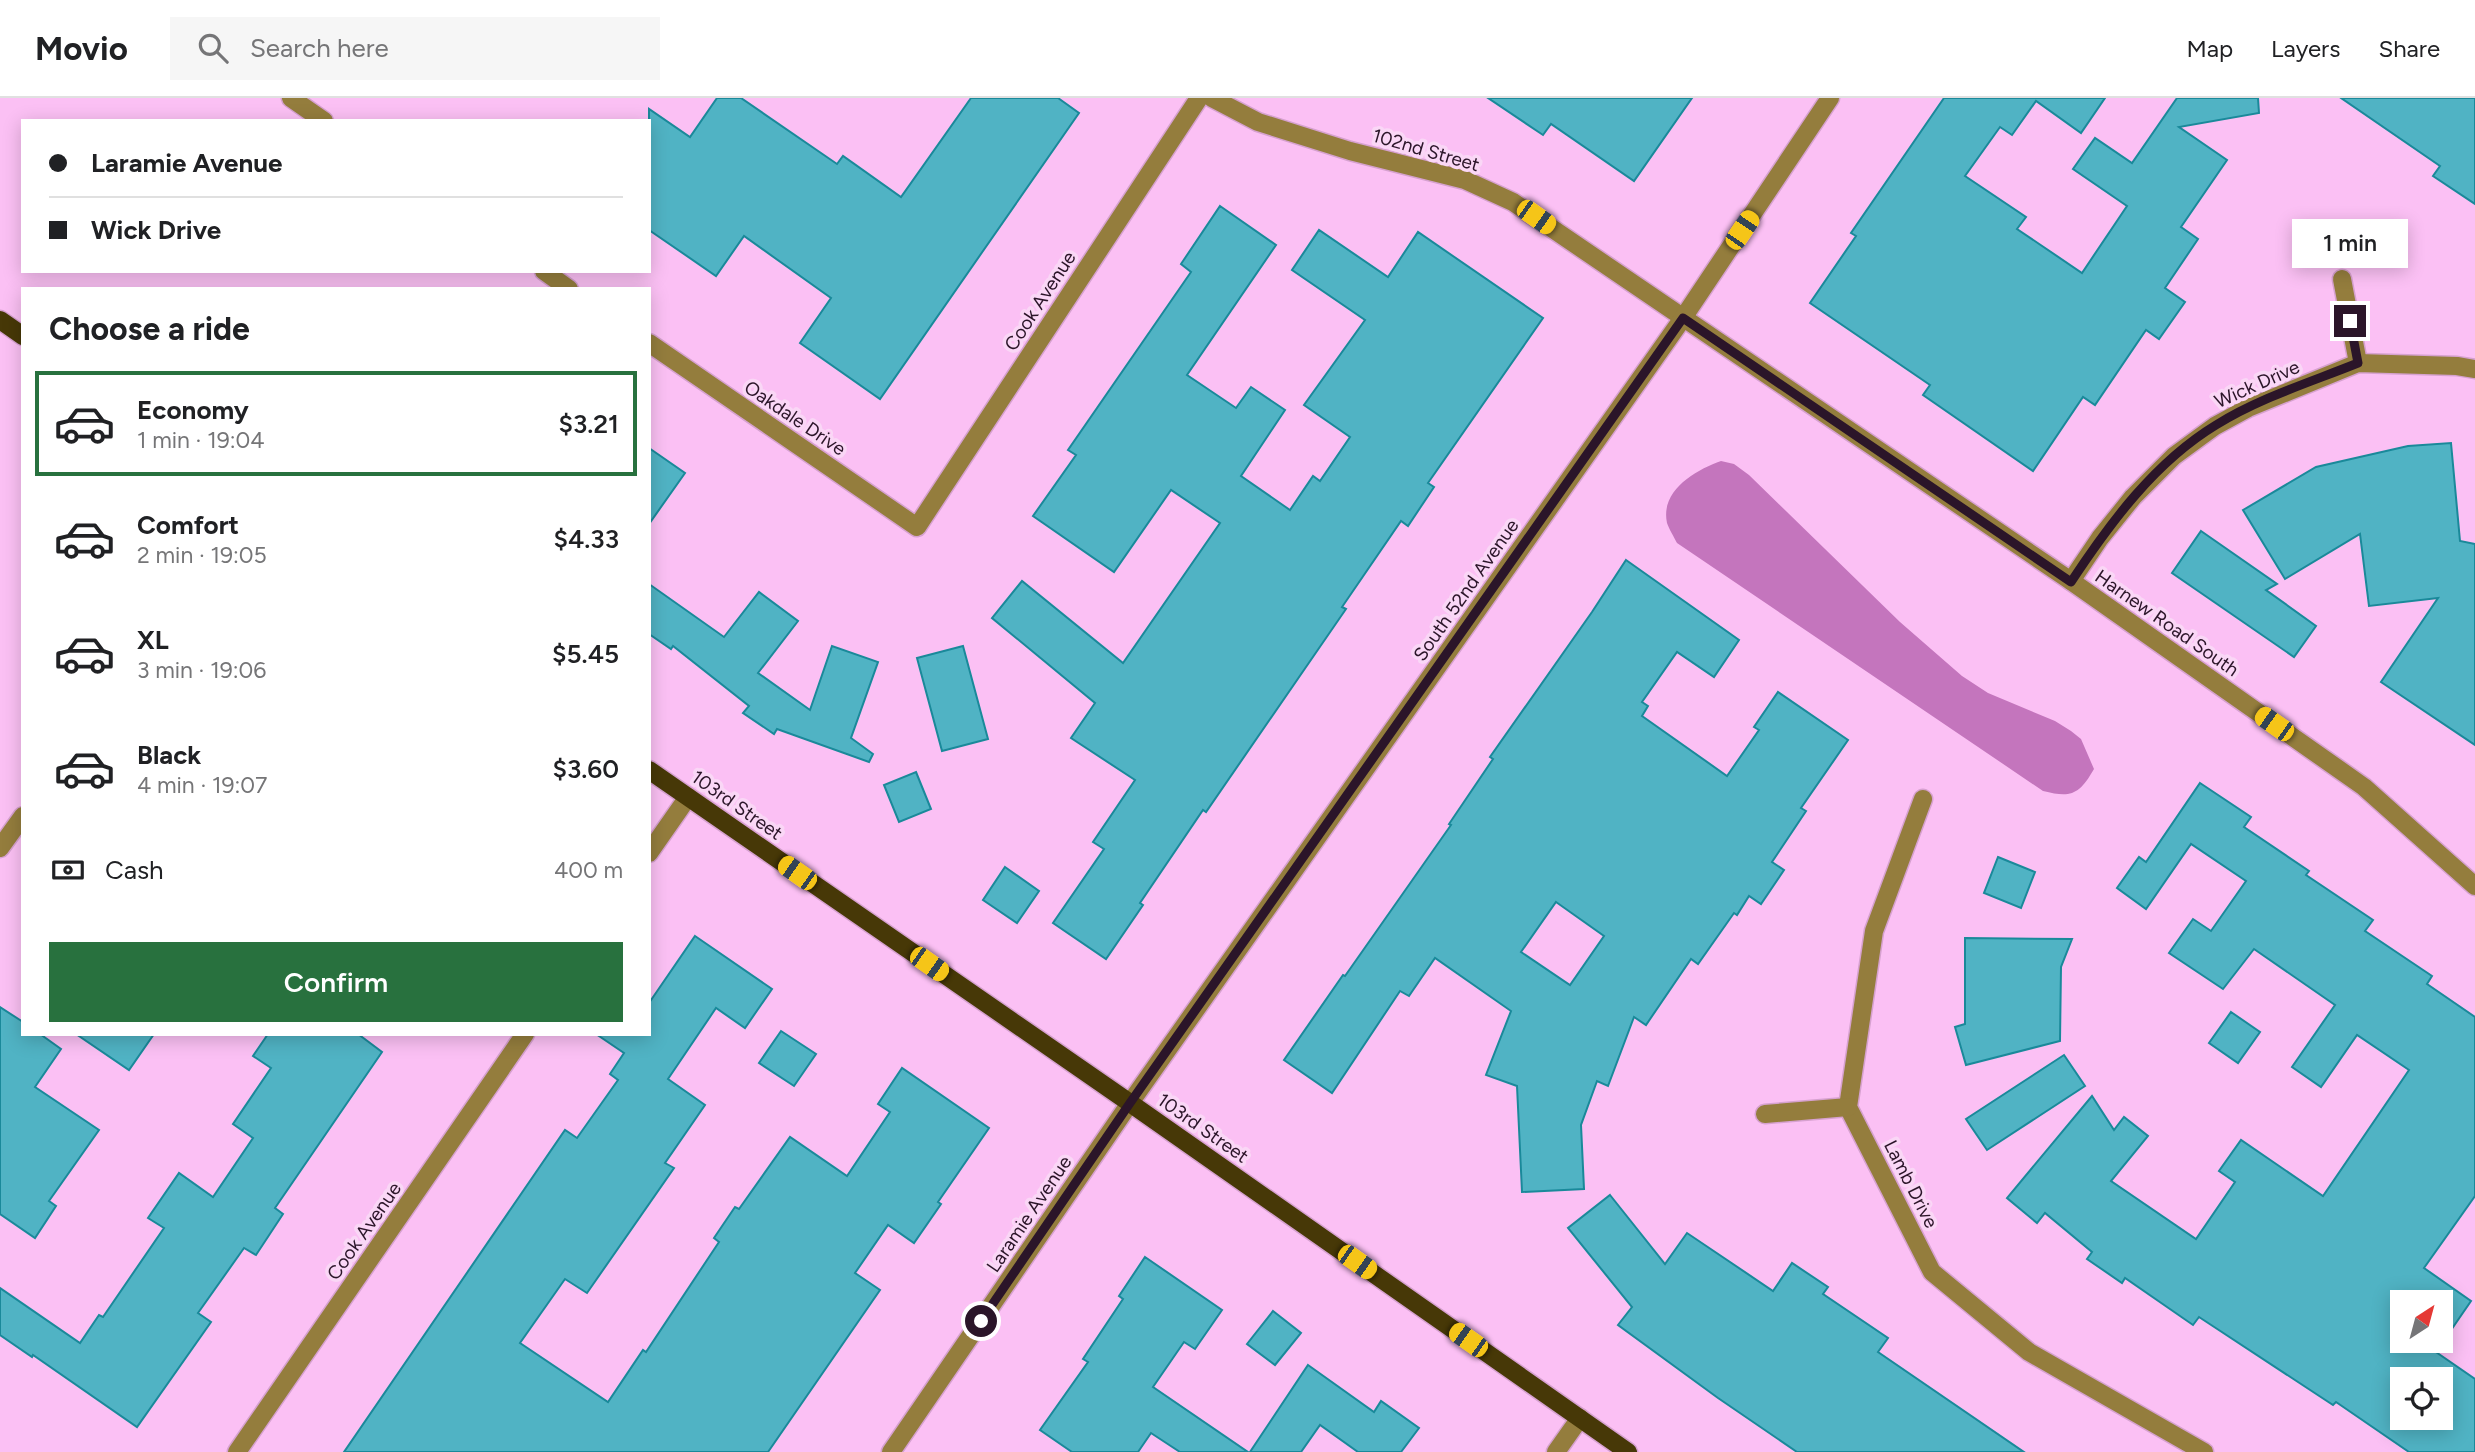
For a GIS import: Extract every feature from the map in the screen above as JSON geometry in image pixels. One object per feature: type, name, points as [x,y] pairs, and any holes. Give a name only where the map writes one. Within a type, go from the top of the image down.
[{"type":"main road","points":[[0,320],[21,335]]},
{"type":"main road","name":"103rd Street","points":[[651,771],[1628,1452]]},
{"type":"street","points":[[291,98],[321,119]]},
{"type":"street","name":"Cook Avenue","points":[[917,527],[1199,98]]},
{"type":"street","name":"102nd Street","points":[[1212,98],[1258,122],[1350,151],[1465,180],[1513,202],[1683,318]]},
{"type":"street","name":"South 52nd Avenue","points":[[1130,1103],[1683,318],[1830,98]]},
{"type":"street","points":[[547,273],[566,287]]},
{"type":"street","points":[[2342,279],[2358,363]]},
{"type":"street","name":"Harnew Road South","points":[[1683,318],[2071,582],[2364,787],[2475,886]]},
{"type":"street","name":"Oakdale Drive","points":[[651,345],[917,527]]},
{"type":"street","name":"Wick Drive","points":[[2071,582],[2100,538],[2133,497],[2174,456],[2215,426],[2248,408],[2358,363],[2475,369]]},
{"type":"street","points":[[651,850],[688,797]]},
{"type":"street","points":[[1765,1114],[1848,1107],[1874,931],[1923,799]]},
{"type":"street","points":[[0,848],[21,819]]},
{"type":"street","name":"Cook Avenue","points":[[237,1452],[524,1036]]},
{"type":"street","name":"Laramie Avenue","points":[[891,1452],[1130,1103]]},
{"type":"street","name":"Lamb Drive","points":[[1848,1107],[1932,1272],[2029,1352],[2204,1452]]},
{"type":"street","points":[[1556,1452],[1580,1418]]},
{"type":"shaded area","points":[[1721,461],[1734,464],[1749,475],[1900,622],[1962,676],[1988,693],[2055,721],[2081,739],[2094,769],[2084,784],[2067,794],[2043,791],[1677,543],[1667,523],[1666,511],[1674,491],[1691,476]]},
{"type":"building","points":[[717,98],[741,98],[837,164],[843,156],[901,197],[971,98],[1058,98],[1079,113],[880,399],[800,343],[831,298],[744,236],[716,276],[651,231],[649,109],[690,137]]},
{"type":"building","points":[[1488,98],[1692,98],[1634,181],[1551,124],[1543,135]]},
{"type":"building","points":[[1944,98],[2105,98],[2081,133],[2036,101],[2012,135],[2000,127],[1965,176],[2026,217],[2017,229],[2082,273],[2127,206],[2073,169],[2095,138],[2132,163],[2177,98],[2258,98],[2259,113],[2179,127],[2227,160],[2181,227],[2198,239],[2165,288],[2185,302],[2159,339],[2146,330],[2095,405],[2083,397],[2033,471],[1923,395],[1930,385],[1810,303],[1856,236],[1851,233]]},
{"type":"building","points":[[2341,98],[2475,98],[2475,204],[2433,176],[2440,166]]},
{"type":"building","points":[[1220,206],[1276,245],[1187,375],[1236,408],[1251,387],[1285,410],[1241,476],[1290,510],[1313,476],[1320,481],[1350,437],[1304,405],[1365,320],[1292,270],[1319,230],[1388,277],[1418,232],[1543,318],[1428,483],[1434,487],[1408,526],[1401,521],[1342,607],[1346,609],[1206,812],[1203,810],[1106,959],[1053,923],[1104,849],[1093,842],[1135,780],[1071,738],[1095,703],[992,618],[1022,581],[1123,663],[1220,523],[1171,490],[1114,572],[1033,516],[1076,455],[1068,450],[1191,272],[1181,264]]},
{"type":"building","points":[[2451,443],[2460,541],[2475,544],[2475,745],[2381,682],[2438,598],[2369,606],[2360,534],[2285,579],[2243,510],[2316,467],[2408,446]]},
{"type":"building","points":[[651,449],[685,473],[651,521]]},
{"type":"building","points":[[2201,531],[2277,584],[2266,590],[2316,626],[2294,657],[2172,573]]},
{"type":"building","points":[[1626,560],[1739,640],[1714,677],[1677,652],[1642,702],[1648,706],[1642,716],[1727,776],[1759,730],[1754,727],[1778,692],[1848,740],[1801,808],[1806,811],[1772,862],[1784,870],[1761,904],[1749,896],[1698,964],[1691,959],[1646,1025],[1634,1017],[1608,1086],[1597,1081],[1581,1125],[1584,1189],[1522,1192],[1517,1086],[1486,1075],[1511,1011],[1435,958],[1409,996],[1400,991],[1332,1093],[1284,1060],[1451,825],[1449,824],[1493,759],[1490,757]],"holes":[[[1556,902],[1604,936],[1570,985],[1521,952]]]},
{"type":"building","points":[[651,585],[724,637],[759,592],[798,621],[758,673],[810,710],[832,646],[878,662],[851,738],[873,754],[869,762],[777,729],[774,734],[743,713],[749,706],[673,646],[671,649],[651,635]]},
{"type":"building","points":[[963,646],[988,739],[942,751],[917,658]]},
{"type":"building","points":[[916,772],[931,809],[899,822],[884,785]]},
{"type":"building","points":[[2200,783],[2251,817],[2244,827],[2309,871],[2306,875],[2373,920],[2365,931],[2432,976],[2427,984],[2475,1017],[2475,1196],[2424,1268],[2471,1301],[2454,1326],[2454,1290],[2390,1290],[2390,1353],[2437,1353],[2475,1379],[2475,1452],[2409,1452],[2336,1402],[2333,1405],[2199,1317],[2193,1325],[2125,1278],[2122,1283],[2087,1259],[2092,1252],[2045,1213],[2037,1223],[2007,1198],[2092,1096],[2114,1130],[2124,1117],[2148,1136],[2111,1181],[2196,1239],[2235,1182],[2219,1171],[2241,1140],[2323,1196],[2409,1070],[2357,1035],[2321,1087],[2292,1067],[2335,1005],[2254,949],[2223,989],[2169,953],[2193,919],[2211,931],[2246,881],[2191,844],[2146,909],[2117,888],[2139,857],[2146,862]]},
{"type":"building","points":[[1998,857],[2035,872],[2021,908],[1984,893]]},
{"type":"building","points":[[1005,867],[1039,891],[1017,923],[983,900]]},
{"type":"building","points":[[695,936],[772,989],[745,1028],[716,1008],[668,1079],[705,1105],[665,1163],[674,1168],[587,1293],[565,1279],[520,1343],[608,1402],[643,1350],[646,1352],[719,1242],[714,1238],[735,1207],[739,1209],[790,1137],[847,1176],[890,1112],[878,1104],[902,1068],[989,1128],[938,1202],[941,1204],[914,1243],[888,1225],[855,1273],[880,1290],[768,1452],[344,1452],[565,1130],[577,1138],[618,1080],[610,1074],[624,1053],[599,1036],[651,1036],[651,1000]]},
{"type":"building","points":[[1965,938],[2072,939],[2061,967],[2060,1041],[1966,1065],[1955,1027],[1965,1024]]},
{"type":"building","points":[[0,1007],[21,1021],[21,1036],[43,1036],[61,1049],[35,1087],[99,1130],[49,1201],[56,1206],[35,1238],[0,1214]]},
{"type":"building","points":[[2231,1012],[2260,1032],[2238,1063],[2209,1043]]},
{"type":"building","points":[[781,1031],[816,1054],[794,1086],[759,1063]]},
{"type":"building","points":[[79,1036],[153,1036],[129,1070]]},
{"type":"building","points":[[267,1036],[361,1036],[382,1052],[275,1208],[283,1214],[256,1255],[244,1248],[198,1313],[211,1322],[137,1427],[0,1335],[0,1288],[80,1343],[99,1315],[103,1317],[164,1228],[148,1218],[179,1173],[213,1197],[253,1138],[233,1124],[271,1068],[253,1056]]},
{"type":"building","points":[[2064,1055],[2085,1086],[1987,1150],[1966,1119]]},
{"type":"building","points":[[1610,1195],[1665,1264],[1687,1233],[1773,1291],[1792,1263],[1828,1287],[1823,1294],[1888,1338],[1878,1352],[2024,1452],[1797,1452],[1618,1325],[1632,1307],[1568,1228]]},
{"type":"building","points":[[1145,1257],[1222,1310],[1195,1349],[1184,1342],[1153,1387],[1248,1452],[1180,1452],[1151,1433],[1138,1452],[1072,1452],[1040,1430],[1088,1362],[1083,1359],[1123,1299],[1119,1296]]},
{"type":"building","points":[[1273,1311],[1301,1333],[1275,1365],[1247,1344]]},
{"type":"building","points":[[1308,1365],[1374,1412],[1381,1401],[1419,1428],[1401,1452],[1358,1452],[1320,1425],[1301,1452],[1250,1452]]},
{"type":"route","points":[[981,1321],[1130,1103],[1683,318],[2071,582],[2100,538],[2133,497],[2174,456],[2215,426],[2248,408],[2358,363],[2350,321]]}]
